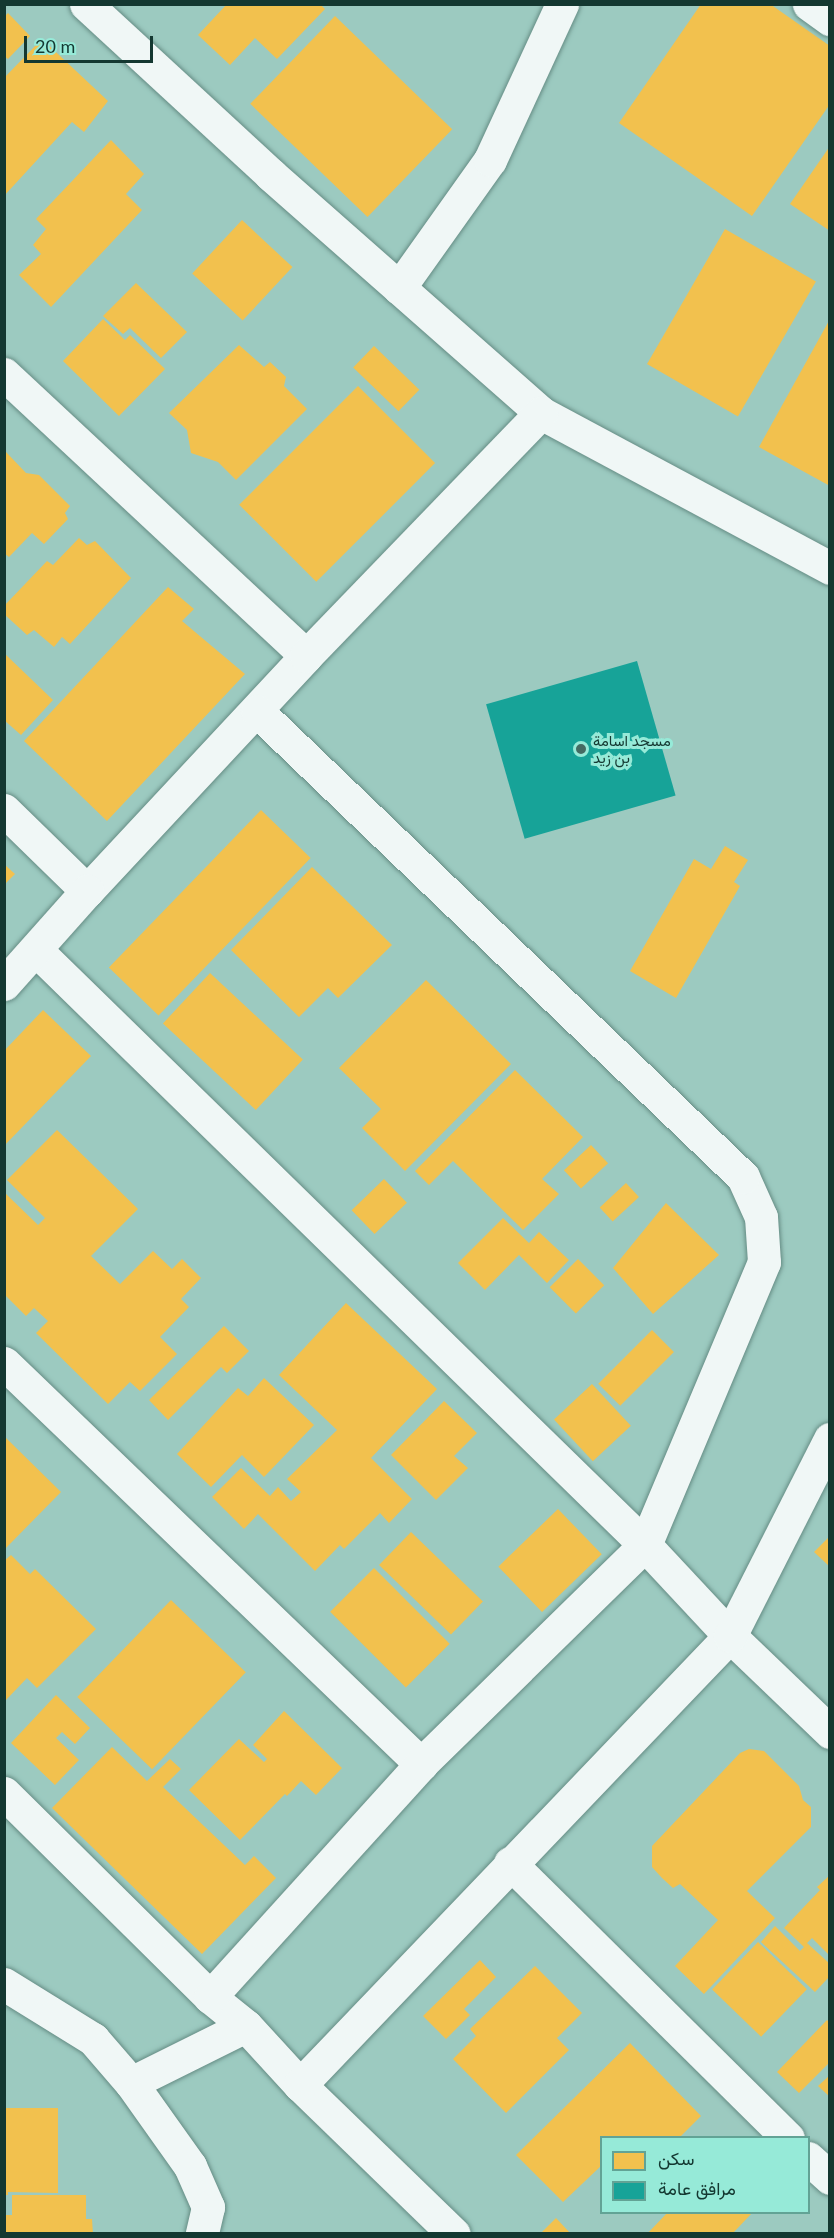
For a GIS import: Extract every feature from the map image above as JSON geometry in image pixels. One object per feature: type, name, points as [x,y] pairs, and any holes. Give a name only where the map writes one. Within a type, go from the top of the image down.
[{"type":"street","points":[[86,4],[270,174],[541,413],[830,568]]},
{"type":"street","points":[[399,288],[490,160],[562,4]]},
{"type":"street","points":[[809,4],[830,19]]},
{"type":"street","points":[[4,374],[306,656]]},
{"type":"street","points":[[4,984],[87,891],[306,656],[541,413]]},
{"type":"street","points":[[210,1997],[420,1764],[645,1545],[764,1262],[761,1218],[743,1177],[257,711]]},
{"type":"street","points":[[4,810],[87,891]]},
{"type":"street","points":[[36,950],[645,1545],[730,1636],[830,1732]]},
{"type":"street","points":[[4,1363],[420,1764]]},
{"type":"street","points":[[300,2085],[510,1863],[730,1636],[830,1439]]},
{"type":"street","points":[[4,1793],[210,1997],[246,2026],[300,2085],[454,2234]]},
{"type":"street","points":[[510,1863],[786,2136]]},
{"type":"street","points":[[4,1984],[93,2039],[130,2083],[190,2166],[207,2207],[202,2234]]},
{"type":"street","points":[[130,2083],[246,2026]]},
{"type":"street","points":[[810,2160],[830,2178]]},
{"type":"building: سكن","points":[[227,4],[320,4],[325,9],[277,59],[255,38],[230,65],[198,35]]},
{"type":"building: سكن","points":[[701,4],[770,4],[830,46],[830,104],[752,216],[619,123]]},
{"type":"building: سكن","points":[[8,13],[30,36],[8,59],[4,56],[4,17]]},
{"type":"building: سكن","points":[[335,16],[452,129],[368,217],[250,104]]},
{"type":"building: سكن","points":[[42,39],[108,101],[84,132],[72,122],[4,196],[4,78]]},
{"type":"building: سكن","points":[[111,140],[144,174],[126,194],[142,210],[51,307],[19,275],[41,254],[33,245],[46,229],[36,219]]},
{"type":"building: سكن","points":[[830,146],[830,231],[790,204]]},
{"type":"building: سكن","points":[[242,220],[292,267],[243,320],[192,273]]},
{"type":"building: سكن","points":[[725,229],[816,282],[738,417],[647,364]]},
{"type":"building: سكن","points":[[136,283],[187,332],[161,358],[130,328],[123,334],[103,316]]},
{"type":"building: سكن","points":[[103,319],[125,340],[130,335],[165,369],[119,416],[63,361]]},
{"type":"building: سكن","points":[[830,319],[830,486],[759,447]]},
{"type":"building: سكن","points":[[239,345],[264,367],[270,362],[286,377],[284,386],[307,409],[236,480],[218,462],[191,453],[187,430],[169,413]]},
{"type":"building: سكن","points":[[374,346],[419,390],[398,411],[353,368]]},
{"type":"building: سكن","points":[[358,386],[435,463],[316,582],[239,505]]},
{"type":"building: سكن","points":[[6,452],[26,473],[39,475],[70,506],[65,513],[68,519],[44,544],[32,533],[9,557],[4,553]]},
{"type":"building: سكن","points":[[79,538],[87,545],[95,541],[131,578],[70,644],[62,637],[54,647],[34,630],[27,635],[4,614],[4,606],[47,561],[53,565]]},
{"type":"building: سكن","points":[[168,587],[194,609],[182,621],[245,674],[107,821],[24,741]]},
{"type":"building: سكن","points":[[4,653],[53,700],[21,735],[4,720]]},
{"type":"building: سكن","points":[[261,810],[311,858],[159,1015],[109,968]]},
{"type":"building: سكن","points":[[725,846],[748,860],[734,882],[740,886],[676,998],[630,971],[694,859],[711,869]]},
{"type":"building: سكن","points":[[4,864],[15,874],[4,885]]},
{"type":"building: سكن","points":[[312,867],[392,945],[338,998],[328,988],[299,1017],[231,950]]},
{"type":"building: سكن","points":[[210,973],[303,1060],[256,1110],[163,1023]]},
{"type":"building: سكن","points":[[426,980],[511,1064],[405,1171],[362,1128],[381,1109],[339,1068]]},
{"type":"building: سكن","points":[[43,1010],[91,1056],[4,1146],[4,1051]]},
{"type":"building: سكن","points":[[515,1070],[583,1137],[542,1179],[559,1194],[523,1230],[453,1161],[429,1185],[415,1171]]},
{"type":"building: سكن","points":[[57,1130],[138,1209],[91,1256],[120,1284],[153,1251],[172,1269],[182,1259],[201,1278],[181,1299],[189,1307],[160,1337],[177,1354],[140,1391],[130,1382],[108,1404],[36,1333],[48,1321],[34,1308],[26,1316],[4,1294],[4,1192],[38,1225],[45,1218],[7,1180]]},
{"type":"building: سكن","points":[[591,1145],[608,1163],[581,1189],[564,1170]]},
{"type":"building: سكن","points":[[384,1179],[407,1203],[375,1234],[352,1210]]},
{"type":"building: سكن","points":[[626,1183],[639,1197],[613,1221],[600,1208]]},
{"type":"building: سكن","points":[[666,1203],[719,1255],[653,1314],[613,1268]]},
{"type":"building: سكن","points":[[503,1218],[529,1243],[539,1232],[569,1260],[547,1283],[519,1255],[485,1290],[458,1263]]},
{"type":"building: سكن","points":[[578,1259],[604,1285],[576,1313],[550,1287]]},
{"type":"building: سكن","points":[[346,1303],[437,1389],[371,1458],[412,1499],[389,1523],[380,1513],[344,1549],[340,1545],[315,1571],[258,1514],[244,1529],[212,1497],[241,1468],[270,1496],[278,1487],[291,1501],[301,1492],[287,1479],[337,1430],[279,1375]]},
{"type":"building: سكن","points":[[224,1326],[249,1351],[227,1373],[221,1367],[168,1420],[149,1400]]},
{"type":"building: سكن","points":[[652,1330],[674,1352],[620,1406],[598,1384]]},
{"type":"building: سكن","points":[[264,1378],[314,1425],[264,1477],[242,1455],[211,1487],[177,1454],[238,1388],[248,1396]]},
{"type":"building: سكن","points":[[592,1384],[631,1426],[593,1461],[554,1419]]},
{"type":"building: سكن","points":[[444,1401],[477,1433],[454,1456],[468,1468],[436,1500],[391,1455]]},
{"type":"building: سكن","points":[[4,1436],[61,1492],[4,1550]]},
{"type":"building: سكن","points":[[558,1509],[602,1554],[542,1612],[498,1567]]},
{"type":"building: سكن","points":[[411,1532],[483,1601],[451,1635],[379,1565]]},
{"type":"building: سكن","points":[[830,1536],[830,1567],[814,1552]]},
{"type":"building: سكن","points":[[11,1555],[30,1574],[35,1569],[96,1629],[37,1688],[27,1678],[6,1700],[4,1561]]},
{"type":"building: سكن","points":[[374,1568],[450,1644],[406,1688],[330,1612]]},
{"type":"building: سكن","points":[[171,1600],[246,1672],[152,1769],[77,1697]]},
{"type":"building: سكن","points":[[56,1695],[90,1728],[75,1744],[62,1732],[56,1738],[79,1760],[55,1785],[11,1743]]},
{"type":"building: سكن","points":[[284,1711],[342,1768],[316,1795],[301,1781],[240,1840],[189,1790],[239,1739],[264,1762],[267,1759],[253,1745]]},
{"type":"building: سكن","points":[[112,1747],[147,1781],[170,1759],[181,1769],[163,1787],[245,1865],[254,1856],[276,1878],[202,1954],[52,1808]]},
{"type":"building: سكن","points":[[749,1749],[764,1751],[799,1786],[803,1800],[811,1807],[811,1827],[747,1891],[775,1918],[704,1994],[675,1966],[718,1920],[680,1884],[673,1888],[652,1867],[652,1846],[740,1753]]},
{"type":"building: سكن","points":[[830,1875],[830,1956],[812,1938],[807,1943],[830,1964],[830,1976],[815,1992],[761,1942],[775,1926],[800,1951],[804,1947],[784,1928],[820,1890],[817,1887]]},
{"type":"building: سكن","points":[[758,1942],[807,1989],[761,2037],[712,1989]]},
{"type":"building: سكن","points":[[480,1960],[496,1977],[464,2009],[470,2015],[446,2039],[423,2016]]},
{"type":"building: سكن","points":[[535,1966],[582,2013],[557,2038],[569,2050],[506,2113],[453,2059],[476,2036],[470,2029]]},
{"type":"building: سكن","points":[[827,2020],[830,2023],[830,2062],[799,2093],[777,2072]]},
{"type":"building: سكن","points":[[630,2043],[701,2116],[681,2136],[600,2136],[600,2167],[563,2202],[516,2155]]},
{"type":"building: سكن","points":[[830,2075],[830,2097],[818,2086]]},
{"type":"building: سكن","points":[[4,2108],[58,2108],[58,2193],[8,2192],[8,2195],[4,2195]]},
{"type":"building: سكن","points":[[12,2195],[86,2195],[86,2219],[92,2219],[93,2234],[4,2234],[4,2215],[12,2215]]},
{"type":"building: سكن","points":[[666,2214],[751,2214],[734,2232],[736,2234],[647,2234]]},
{"type":"building: سكن","points":[[556,2218],[571,2234],[540,2234]]},
{"type":"building: مرافق عامة","name":"مسجد اسامة بن زيد","points":[[637,661],[676,796],[525,839],[486,704]]},
{"type":"place","name":"مسجد اسامة بن زيد","points":[[581,749]]}]
